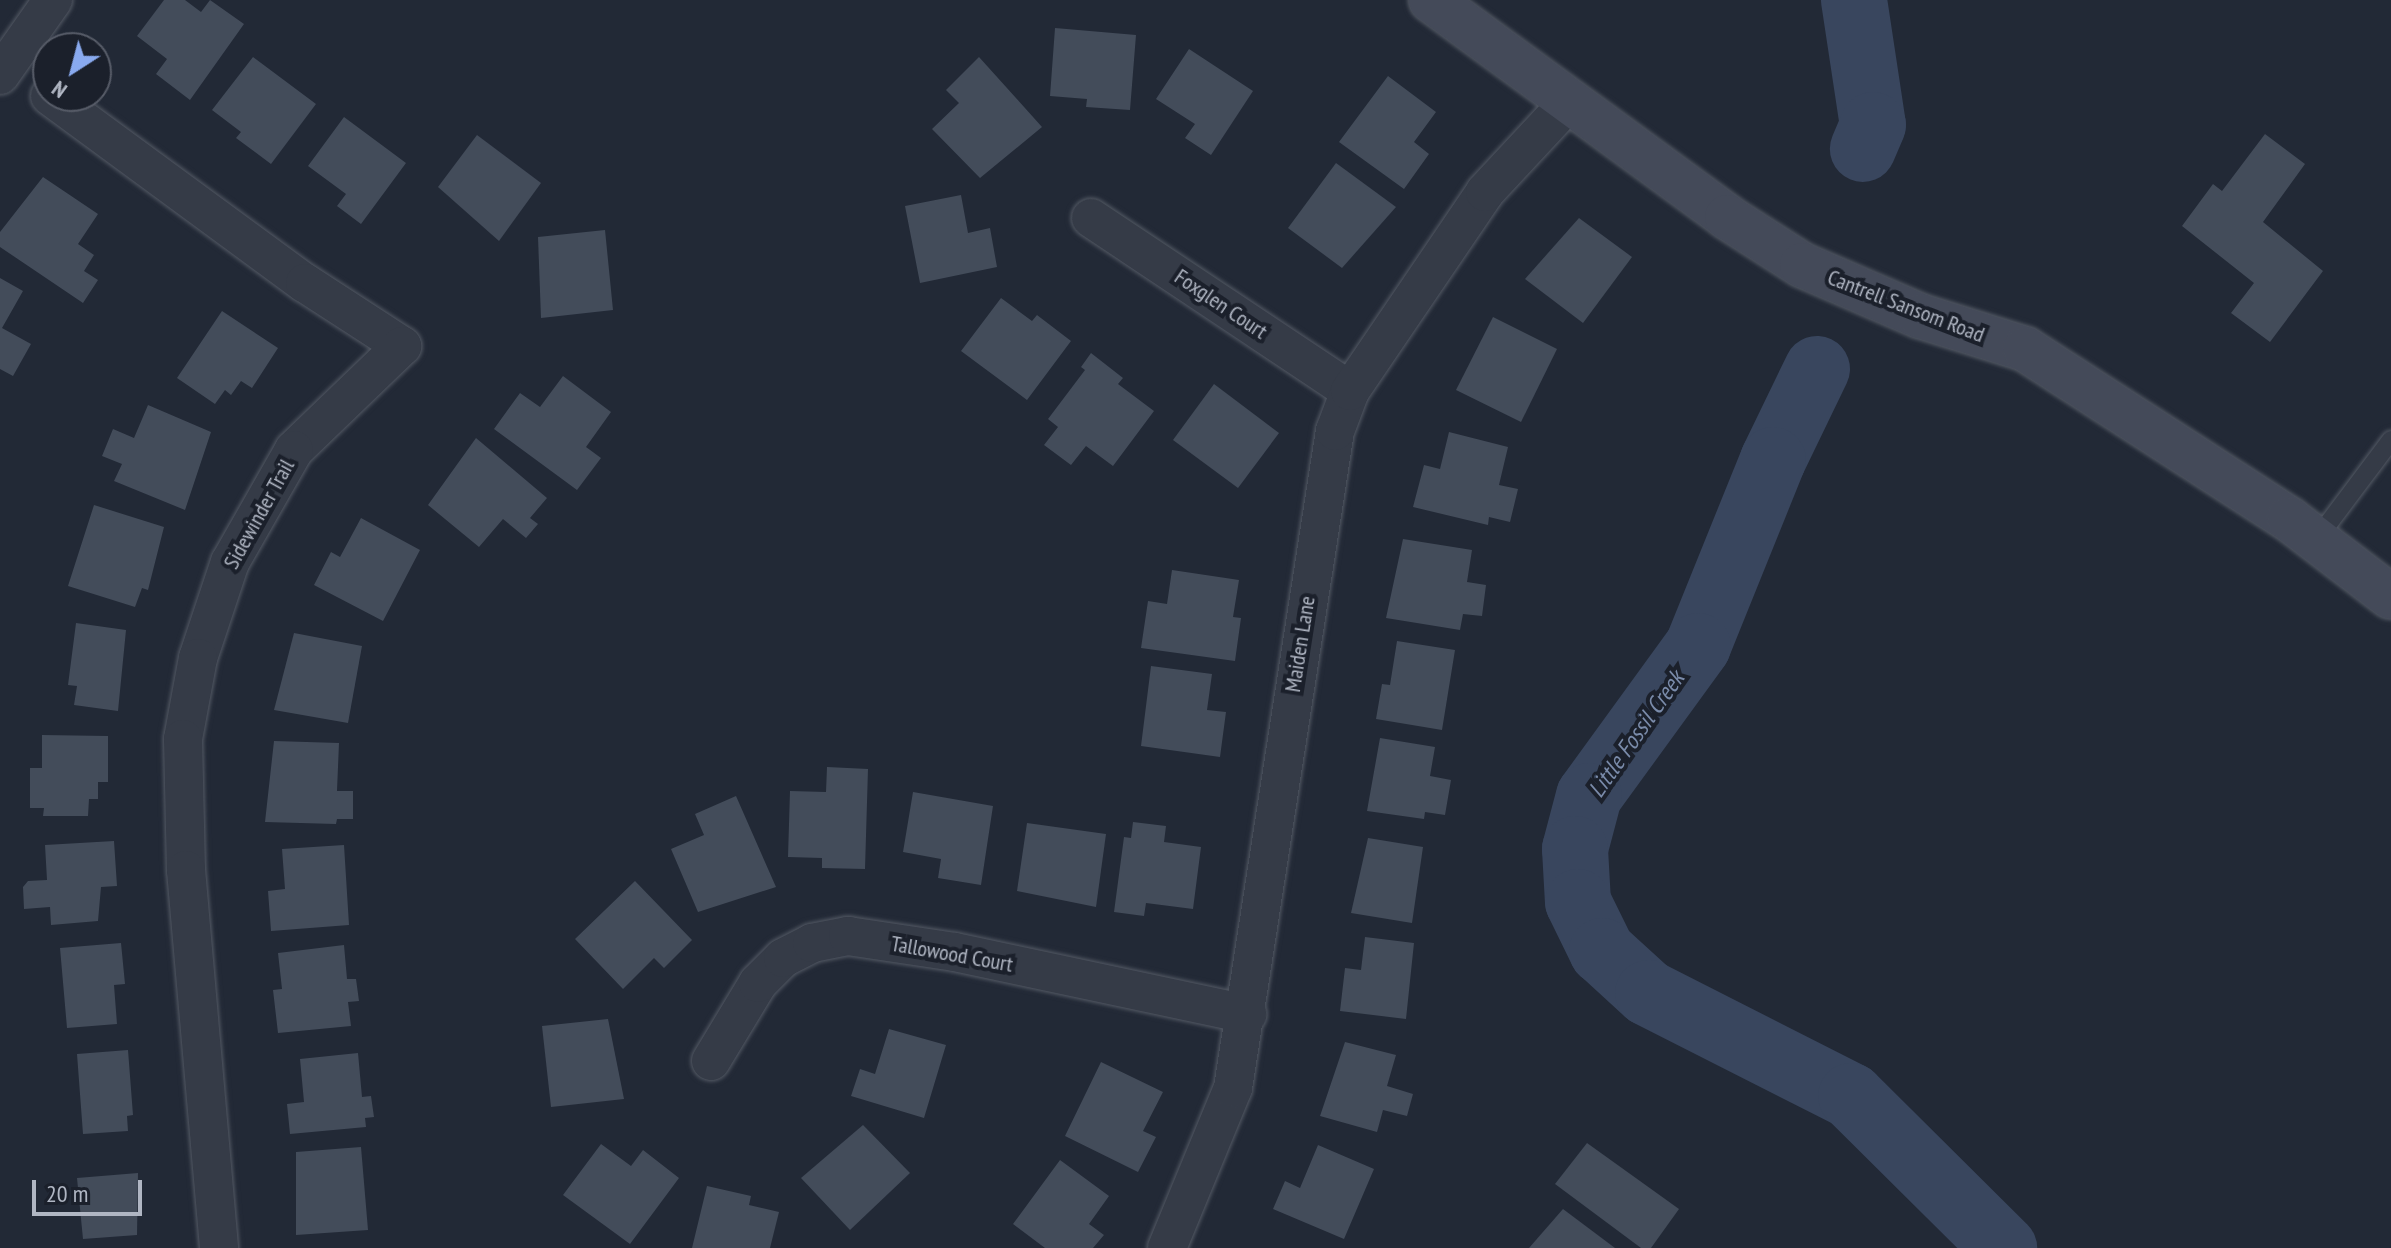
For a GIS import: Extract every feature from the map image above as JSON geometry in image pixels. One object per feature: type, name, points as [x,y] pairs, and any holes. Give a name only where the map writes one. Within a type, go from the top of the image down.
[{"type":"main road","name":"Cantrell Sansom Road","points":[[1431,0],[1569,102],[1802,265],[1920,316],[2025,349],[2316,540],[2391,597]]},
{"type":"street","points":[[2,66],[53,0]]},
{"type":"street","name":"Sidewinder Trail","points":[[2,66],[32,85]]},
{"type":"street","name":"Maiden Lane","points":[[1167,1248],[1233,1088],[1247,1014],[1332,446],[1350,391],[1485,192],[1569,102]]},
{"type":"street","name":"Sidewinder Trail","points":[[72,112],[305,283],[402,346],[294,450],[230,562],[198,658],[183,739],[186,856],[219,1248]]},
{"type":"street","name":"Foxglen Court","points":[[1091,218],[1350,391]]},
{"type":"street","name":"Tallowood Court","points":[[711,1061],[758,983],[783,958],[812,943],[848,936],[955,952],[1247,1014]]},
{"type":"lane","points":[[2316,540],[2391,440]]},
{"type":"building","points":[[164,0],[185,0],[201,12],[210,0],[244,24],[190,100],[156,74],[167,59],[137,36]]},
{"type":"building","points":[[1055,28],[1136,35],[1130,110],[1086,107],[1087,99],[1050,96]]},
{"type":"building","points":[[1189,49],[1253,91],[1211,155],[1185,138],[1195,124],[1156,99]]},
{"type":"building","points":[[253,57],[316,104],[271,164],[236,138],[241,132],[212,110]]},
{"type":"building","points":[[979,57],[1042,127],[980,178],[932,129],[959,103],[946,90]]},
{"type":"building","points":[[1388,76],[1436,112],[1414,142],[1429,154],[1404,189],[1339,142]]},
{"type":"building","points":[[344,117],[406,163],[361,224],[337,206],[346,194],[308,166]]},
{"type":"building","points":[[2265,134],[2305,164],[2263,222],[2323,271],[2270,342],[2231,313],[2254,283],[2182,226],[2213,184],[2222,191]]},
{"type":"building","points":[[477,135],[541,183],[499,241],[438,187]]},
{"type":"building","points":[[1336,163],[1396,207],[1342,268],[1288,228]]},
{"type":"building","points":[[43,177],[98,214],[78,244],[94,255],[84,271],[98,280],[83,303],[0,247],[0,232]]},
{"type":"building","points":[[961,195],[968,233],[990,228],[997,267],[920,283],[905,206]]},
{"type":"building","points":[[1579,218],[1632,257],[1583,323],[1525,279]]},
{"type":"building","points":[[605,230],[613,310],[541,318],[538,237]]},
{"type":"building","points":[[0,278],[23,291],[2,328],[31,344],[13,376],[0,369]]},
{"type":"building","points":[[1001,298],[1032,321],[1037,315],[1071,341],[1027,400],[961,351]]},
{"type":"building","points":[[222,311],[278,348],[252,388],[241,381],[231,395],[225,390],[215,404],[177,378]]},
{"type":"building","points":[[1493,317],[1557,349],[1521,422],[1456,390]]},
{"type":"building","points":[[1091,353],[1123,378],[1118,384],[1154,411],[1113,466],[1086,446],[1071,465],[1044,445],[1058,427],[1048,419],[1085,370],[1081,367]]},
{"type":"building","points":[[563,376],[611,412],[586,447],[601,458],[577,490],[494,429],[520,393],[540,407]]},
{"type":"building","points":[[1214,384],[1279,433],[1238,488],[1173,440]]},
{"type":"building","points":[[148,405],[211,432],[185,510],[114,481],[122,464],[102,456],[113,429],[134,438]]},
{"type":"building","points":[[1449,432],[1508,447],[1499,485],[1518,489],[1510,522],[1489,517],[1488,525],[1413,507],[1424,465],[1440,469]]},
{"type":"building","points":[[476,438],[547,498],[530,518],[538,524],[526,538],[503,519],[479,547],[428,505]]},
{"type":"building","points":[[94,505],[164,527],[148,590],[142,588],[135,607],[68,586]]},
{"type":"building","points":[[361,518],[420,550],[383,621],[314,585],[331,552],[340,557]]},
{"type":"building","points":[[1403,539],[1472,550],[1467,582],[1486,585],[1482,616],[1463,614],[1460,630],[1386,618]]},
{"type":"building","points":[[1172,570],[1239,580],[1233,617],[1241,618],[1235,661],[1141,648],[1148,601],[1167,604]]},
{"type":"building","points":[[76,623],[126,630],[118,711],[74,705],[77,686],[68,685]]},
{"type":"building","points":[[294,633],[362,646],[348,723],[274,710]]},
{"type":"building","points":[[1397,641],[1455,650],[1442,730],[1376,719],[1382,684],[1390,685]]},
{"type":"building","points":[[1151,666],[1212,674],[1207,710],[1226,712],[1220,757],[1141,746]]},
{"type":"building","points":[[42,735],[108,736],[108,782],[98,782],[98,799],[89,799],[88,816],[43,816],[44,808],[30,808],[30,768],[42,768]]},
{"type":"building","points":[[1380,738],[1435,747],[1430,776],[1451,780],[1445,815],[1425,812],[1424,819],[1367,811]]},
{"type":"building","points":[[274,741],[339,743],[337,791],[353,791],[353,819],[337,819],[336,824],[265,822]]},
{"type":"building","points":[[827,767],[868,769],[865,869],[822,868],[822,858],[788,857],[790,791],[826,792]]},
{"type":"building","points":[[913,792],[993,806],[981,885],[938,878],[941,859],[903,852]]},
{"type":"building","points":[[736,796],[776,887],[698,912],[671,849],[704,835],[695,814]]},
{"type":"building","points":[[1133,822],[1166,826],[1164,842],[1201,847],[1193,909],[1146,903],[1144,916],[1114,912],[1124,837],[1131,838]]},
{"type":"building","points":[[1027,823],[1106,834],[1096,907],[1017,891]]},
{"type":"building","points":[[1368,838],[1423,847],[1412,923],[1351,913]]},
{"type":"building","points":[[114,841],[117,886],[101,887],[98,921],[51,925],[50,907],[24,909],[23,887],[28,881],[47,880],[45,845]]},
{"type":"building","points":[[344,845],[349,925],[271,931],[268,891],[285,889],[282,849]]},
{"type":"building","points":[[635,881],[692,940],[664,968],[654,958],[623,989],[575,939]]},
{"type":"building","points":[[1365,937],[1414,943],[1406,1019],[1340,1011],[1345,968],[1361,970]]},
{"type":"building","points":[[121,943],[125,984],[114,985],[117,1024],[67,1028],[60,948]]},
{"type":"building","points":[[344,945],[347,979],[356,979],[359,1001],[348,1002],[351,1026],[278,1033],[273,990],[282,989],[278,953]]},
{"type":"building","points":[[608,1019],[624,1099],[551,1107],[542,1026]]},
{"type":"building","points":[[889,1029],[946,1045],[924,1118],[851,1096],[860,1069],[875,1074]]},
{"type":"building","points":[[1345,1042],[1396,1055],[1387,1086],[1413,1094],[1407,1116],[1383,1110],[1377,1132],[1320,1116]]},
{"type":"building","points":[[128,1050],[133,1115],[127,1116],[128,1131],[83,1134],[77,1054]]},
{"type":"building","points":[[358,1053],[362,1097],[371,1096],[374,1117],[365,1118],[366,1127],[290,1134],[287,1104],[304,1102],[300,1059]]},
{"type":"building","points":[[1101,1062],[1163,1092],[1143,1131],[1156,1137],[1138,1172],[1065,1136]]},
{"type":"building","points":[[863,1125],[910,1173],[850,1230],[801,1178]]},
{"type":"building","points":[[1587,1143],[1679,1209],[1651,1248],[1641,1248],[1555,1184]]},
{"type":"building","points":[[601,1144],[631,1166],[643,1150],[679,1178],[630,1244],[563,1195]]},
{"type":"building","points":[[1318,1145],[1374,1169],[1344,1239],[1273,1209],[1285,1181],[1300,1188]]},
{"type":"building","points":[[361,1147],[368,1230],[296,1235],[296,1152]]},
{"type":"building","points":[[1060,1160],[1109,1196],[1089,1224],[1104,1235],[1093,1248],[1045,1248],[1013,1224]]},
{"type":"building","points":[[138,1173],[137,1235],[83,1239],[77,1178]]},
{"type":"building","points":[[707,1186],[751,1196],[749,1205],[779,1212],[770,1248],[692,1248]]},
{"type":"building","points":[[1563,1209],[1615,1248],[1529,1248]]},
{"type":"waterway","name":"Little Fossil Creek","points":[[1854,0],[1873,125],[1863,149]]},
{"type":"waterway","name":"Little Fossil Creek","points":[[1817,369],[1773,460],[1698,646],[1589,796],[1575,849],[1578,902],[1602,951],[1648,993],[1851,1096],[2004,1248]]}]
